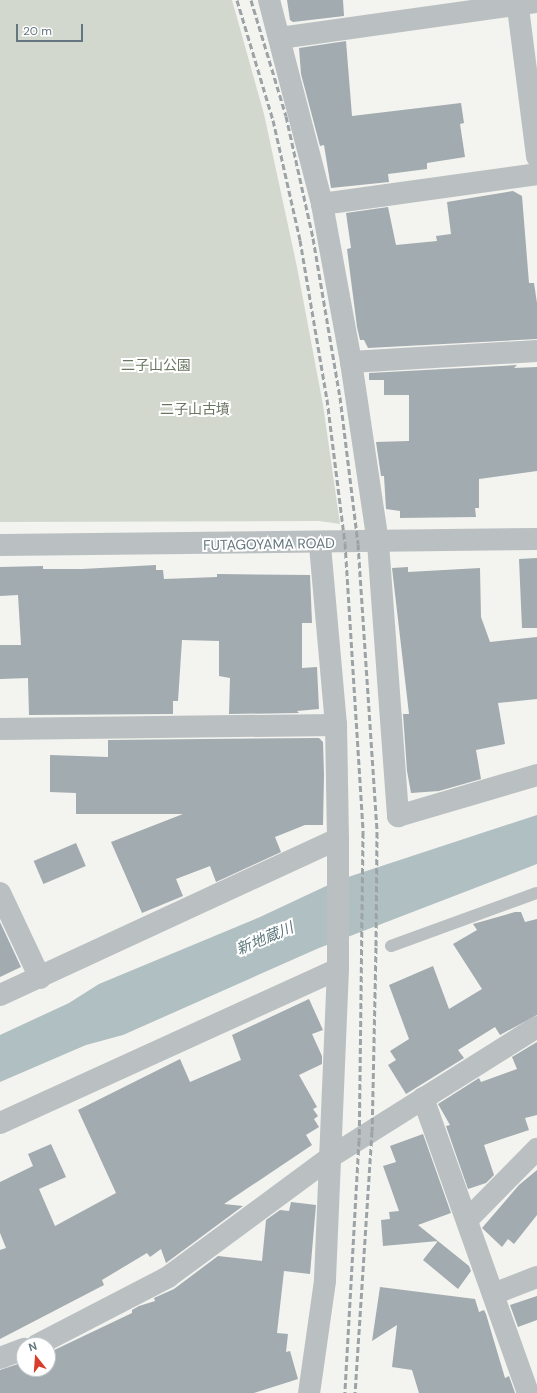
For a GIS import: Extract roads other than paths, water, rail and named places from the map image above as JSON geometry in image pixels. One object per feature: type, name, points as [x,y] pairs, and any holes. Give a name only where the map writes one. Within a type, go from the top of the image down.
[{"type":"street","points":[[269,0],[322,204],[351,362],[378,543],[398,816],[537,775]]},
{"type":"street","points":[[280,38],[524,2],[537,157]]},
{"type":"street","points":[[322,204],[537,174]]},
{"type":"street","points":[[351,362],[537,351]]},
{"type":"street","name":"FUTAGOYAMA ROAD","points":[[0,546],[320,544],[537,539]]},
{"type":"street","points":[[309,1393],[325,1281],[332,1156],[338,969],[336,725],[320,544]]},
{"type":"street","points":[[0,729],[336,725]]},
{"type":"street","points":[[0,995],[40,978],[338,839]]},
{"type":"street","points":[[0,893],[40,978]]},
{"type":"street","points":[[0,1123],[338,969]]},
{"type":"street","points":[[52,1337],[168,1277],[332,1156],[537,1027]]},
{"type":"street","points":[[423,1098],[528,1393]]},
{"type":"street","points":[[467,1220],[537,1149]]},
{"type":"street","points":[[493,1294],[537,1277]]},
{"type":"street","points":[[0,1358],[16,1353]]},
{"type":"lane","points":[[391,946],[537,893]]},
{"type":"water","name":"新地蔵川","points":[[537,815],[537,864],[319,948],[123,1035],[86,1045],[0,1082],[0,1035],[69,1003],[99,984],[260,917],[339,880]]},
{"type":"railway","points":[[237,0],[273,120],[300,240],[327,399],[345,543],[363,832],[359,1140],[345,1393]]},
{"type":"railway","points":[[251,0],[286,116],[313,238],[340,397],[358,544],[377,832],[372,1131],[355,1393]]},
{"type":"park label","name":"二子山公園","points":[[156,365]]},
{"type":"park label","name":"二子山古墳","points":[[195,409]]}]
